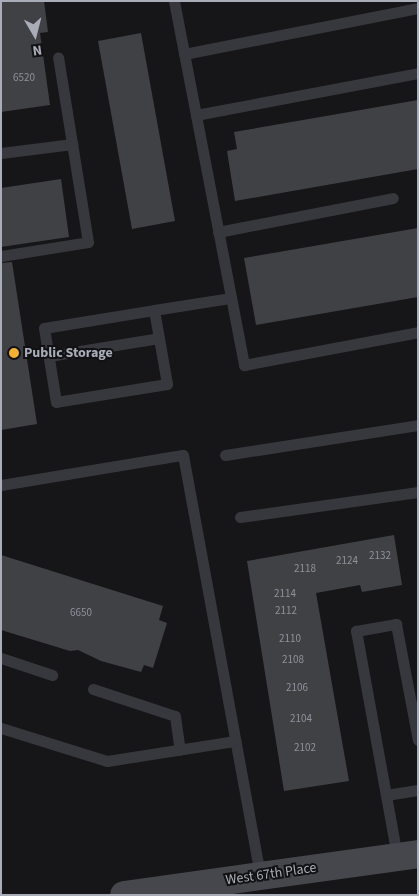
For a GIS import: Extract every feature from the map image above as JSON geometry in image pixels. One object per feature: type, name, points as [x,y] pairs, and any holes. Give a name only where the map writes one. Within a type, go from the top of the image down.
[{"type":"street","name":"West 67th Place","points":[[124,895],[408,855]]},
{"type":"lane","points":[[174,1],[244,365],[418,332]]},
{"type":"lane","points":[[184,54],[418,8]]},
{"type":"lane","points":[[1,256],[88,242],[58,57]]},
{"type":"lane","points":[[196,115],[418,73]]},
{"type":"lane","points":[[1,153],[72,144]]},
{"type":"lane","points":[[218,232],[392,198]]},
{"type":"lane","points":[[154,310],[167,384],[56,402],[44,328],[154,310],[231,298]]},
{"type":"lane","points":[[49,356],[159,338]]},
{"type":"lane","points":[[225,455],[418,425]]},
{"type":"lane","points":[[1,485],[183,455],[260,875]]},
{"type":"lane","points":[[240,517],[418,492]]},
{"type":"lane","points":[[408,855],[386,795],[356,631],[396,624],[418,740]]},
{"type":"lane","points":[[1,658],[52,675]]},
{"type":"lane","points":[[93,689],[175,716],[180,750]]},
{"type":"lane","points":[[1,728],[107,761],[235,741]]},
{"type":"lane","points":[[386,795],[418,790]]},
{"type":"building","points":[[1,1],[44,1],[48,32],[40,33],[50,105],[1,112]]},
{"type":"building","points":[[141,33],[175,221],[132,229],[98,41]]},
{"type":"building","points":[[418,100],[418,169],[235,201],[227,151],[237,149],[234,132]]},
{"type":"building","points":[[61,179],[69,237],[1,247],[1,188]]},
{"type":"building","points":[[418,228],[418,297],[256,325],[244,258]]},
{"type":"building","name":"Public Storage","points":[[12,262],[37,424],[1,430],[1,263]]},
{"type":"building","points":[[394,535],[402,585],[362,592],[360,585],[316,593],[349,781],[284,791],[247,561]]},
{"type":"building","points":[[1,555],[163,606],[159,620],[167,623],[153,668],[144,665],[141,672],[101,661],[78,650],[70,651],[1,630]]},
{"type":"place","name":"Public Storage","points":[[14,353]]}]
